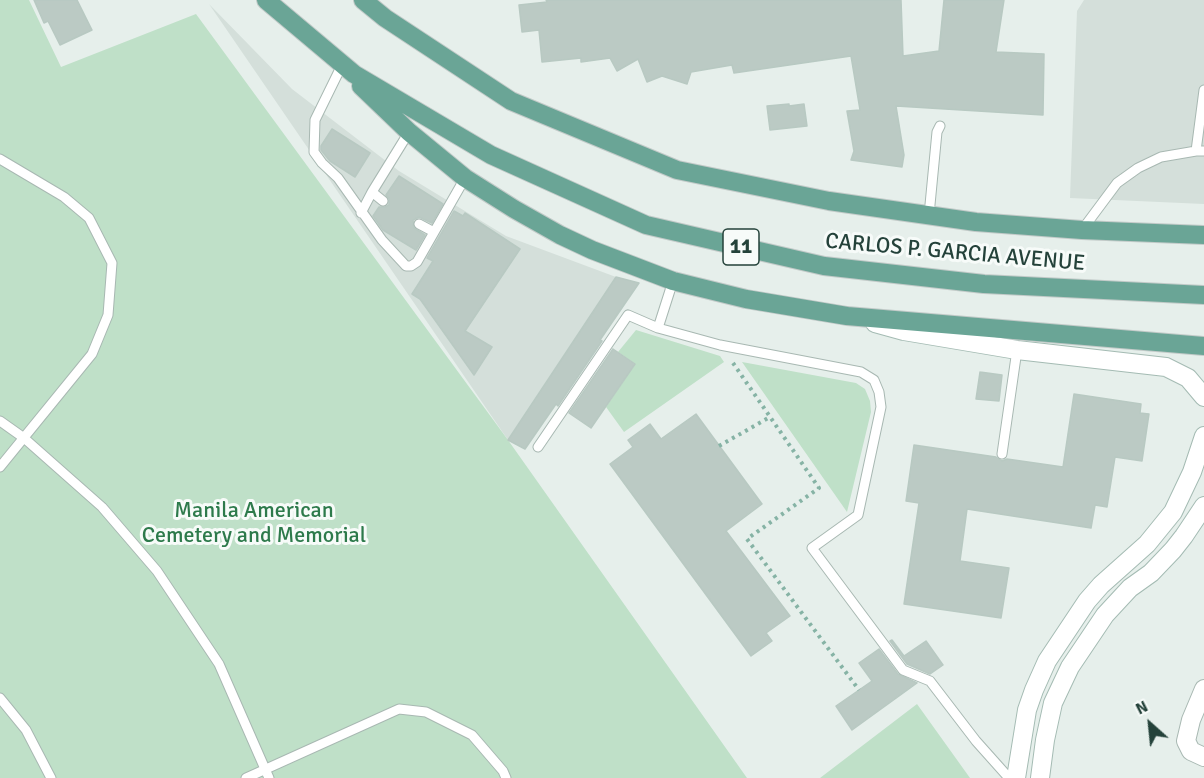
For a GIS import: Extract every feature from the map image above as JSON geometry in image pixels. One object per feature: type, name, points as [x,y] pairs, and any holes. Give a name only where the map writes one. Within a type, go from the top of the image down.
[{"type":"main road","name":"CARLOS P. GARCIA AVENUE","points":[[266,0],[354,74],[491,155],[646,225],[824,266],[984,284],[1204,295]]},
{"type":"main road","name":"CARLOS P. GARCIA AVENUE","points":[[363,0],[385,18],[511,101],[677,170],[829,201],[976,222],[1082,230],[1204,235]]},
{"type":"main road","points":[[324,48],[408,132],[465,178],[560,235],[629,266],[674,281],[746,299],[848,316],[1204,346]]},
{"type":"main road","points":[[848,316],[904,331],[1017,350],[1166,367],[1188,378],[1204,397]]},
{"type":"main road","points":[[1016,778],[1027,710],[1047,660],[1087,601],[1101,585],[1147,544],[1173,512],[1192,472],[1204,436]]},
{"type":"main road","points":[[1040,778],[1044,740],[1053,703],[1070,667],[1105,615],[1130,588],[1151,573],[1167,556],[1185,536],[1204,506]]},
{"type":"main road","points":[[1204,689],[1191,720],[1186,741],[1191,751],[1204,757]]},
{"type":"lane","points":[[341,67],[315,120],[314,152],[338,178],[362,213],[406,266],[417,262],[465,178]]},
{"type":"lane","points":[[1082,230],[1117,183],[1137,168],[1161,157],[1200,151],[1204,90]]},
{"type":"lane","points":[[929,215],[936,132],[940,126]]},
{"type":"lane","points":[[362,213],[408,132]]},
{"type":"lane","points":[[0,159],[64,197],[88,218],[112,263],[108,315],[92,354],[0,467]]},
{"type":"lane","points":[[372,192],[383,201]]},
{"type":"lane","points":[[419,224],[434,232]]},
{"type":"lane","points":[[658,328],[674,281]]},
{"type":"lane","points":[[538,447],[628,315],[658,328],[720,345],[861,372],[874,380],[881,406],[858,515],[812,548],[903,670],[930,681],[976,741],[1009,778]]},
{"type":"lane","points":[[1002,454],[1017,350]]},
{"type":"lane","points":[[0,421],[24,438],[102,507],[157,572],[219,664],[267,774]]},
{"type":"lane","points":[[0,698],[26,730],[51,778]]},
{"type":"lane","points":[[246,778],[267,774],[399,709],[426,712],[472,735],[503,771],[506,778]]},
{"type":"path","points":[[720,345],[819,488],[747,539],[859,690]]},
{"type":"path","points":[[719,446],[770,417]]},
{"type":"shaded area","points":[[1084,0],[1204,0],[1204,204],[1070,198],[1077,11]]},
{"type":"shaded area","points":[[209,4],[292,89],[399,171],[506,236],[616,277],[508,440]]},
{"type":"green space","name":"Manila American Cemetery and Memorial","points":[[0,0],[29,0],[61,67],[196,14],[508,440],[747,778],[0,778]]},
{"type":"green space","points":[[636,330],[720,356],[724,362],[624,432],[606,407],[635,364],[618,352]]},
{"type":"green space","points":[[742,362],[856,383],[865,389],[870,401],[871,412],[847,512]]},
{"type":"green space","points":[[917,704],[970,778],[820,778]]},
{"type":"building","points":[[34,0],[77,0],[92,30],[60,45],[48,21],[44,23]]},
{"type":"building","points":[[546,0],[901,0],[903,56],[939,51],[944,0],[1004,0],[996,52],[1044,54],[1043,115],[896,106],[904,155],[902,167],[851,160],[854,151],[847,111],[860,110],[851,56],[734,73],[732,65],[691,72],[687,84],[662,76],[647,82],[638,59],[617,71],[610,58],[581,62],[581,58],[542,62],[539,30],[522,32],[519,5],[547,2]]},
{"type":"building","points":[[789,104],[789,106],[804,104],[807,126],[770,130],[767,106]]},
{"type":"building","points":[[332,129],[370,153],[355,177],[330,161],[321,150],[321,146]]},
{"type":"building","points":[[399,176],[443,204],[432,223],[419,217],[413,220],[414,228],[425,235],[416,250],[383,230],[373,216],[379,207],[389,205],[386,195]]},
{"type":"building","points":[[454,211],[463,216],[465,213],[520,249],[465,331],[492,347],[474,375],[420,299],[412,294],[433,261],[427,258]]},
{"type":"building","points":[[616,277],[639,283],[558,406],[556,404],[525,449],[508,440]]},
{"type":"building","points":[[613,349],[635,364],[591,428],[569,413]]},
{"type":"building","points":[[980,372],[1002,375],[999,401],[976,399]]},
{"type":"building","points":[[1074,394],[1141,404],[1140,413],[1149,414],[1142,461],[1115,457],[1107,507],[1095,505],[1091,528],[967,509],[960,561],[1009,568],[1001,618],[904,604],[919,503],[906,501],[914,445],[996,457],[1002,461],[1007,459],[1063,467]]},
{"type":"building","points":[[696,414],[762,504],[726,531],[790,616],[766,633],[772,641],[751,656],[610,464],[633,447],[628,440],[650,424],[661,439]]},
{"type":"building","points":[[892,640],[904,656],[926,641],[943,665],[930,674],[907,664],[890,641]]},
{"type":"building","points":[[879,649],[898,674],[917,683],[852,730],[836,706],[872,681],[859,663]]}]
